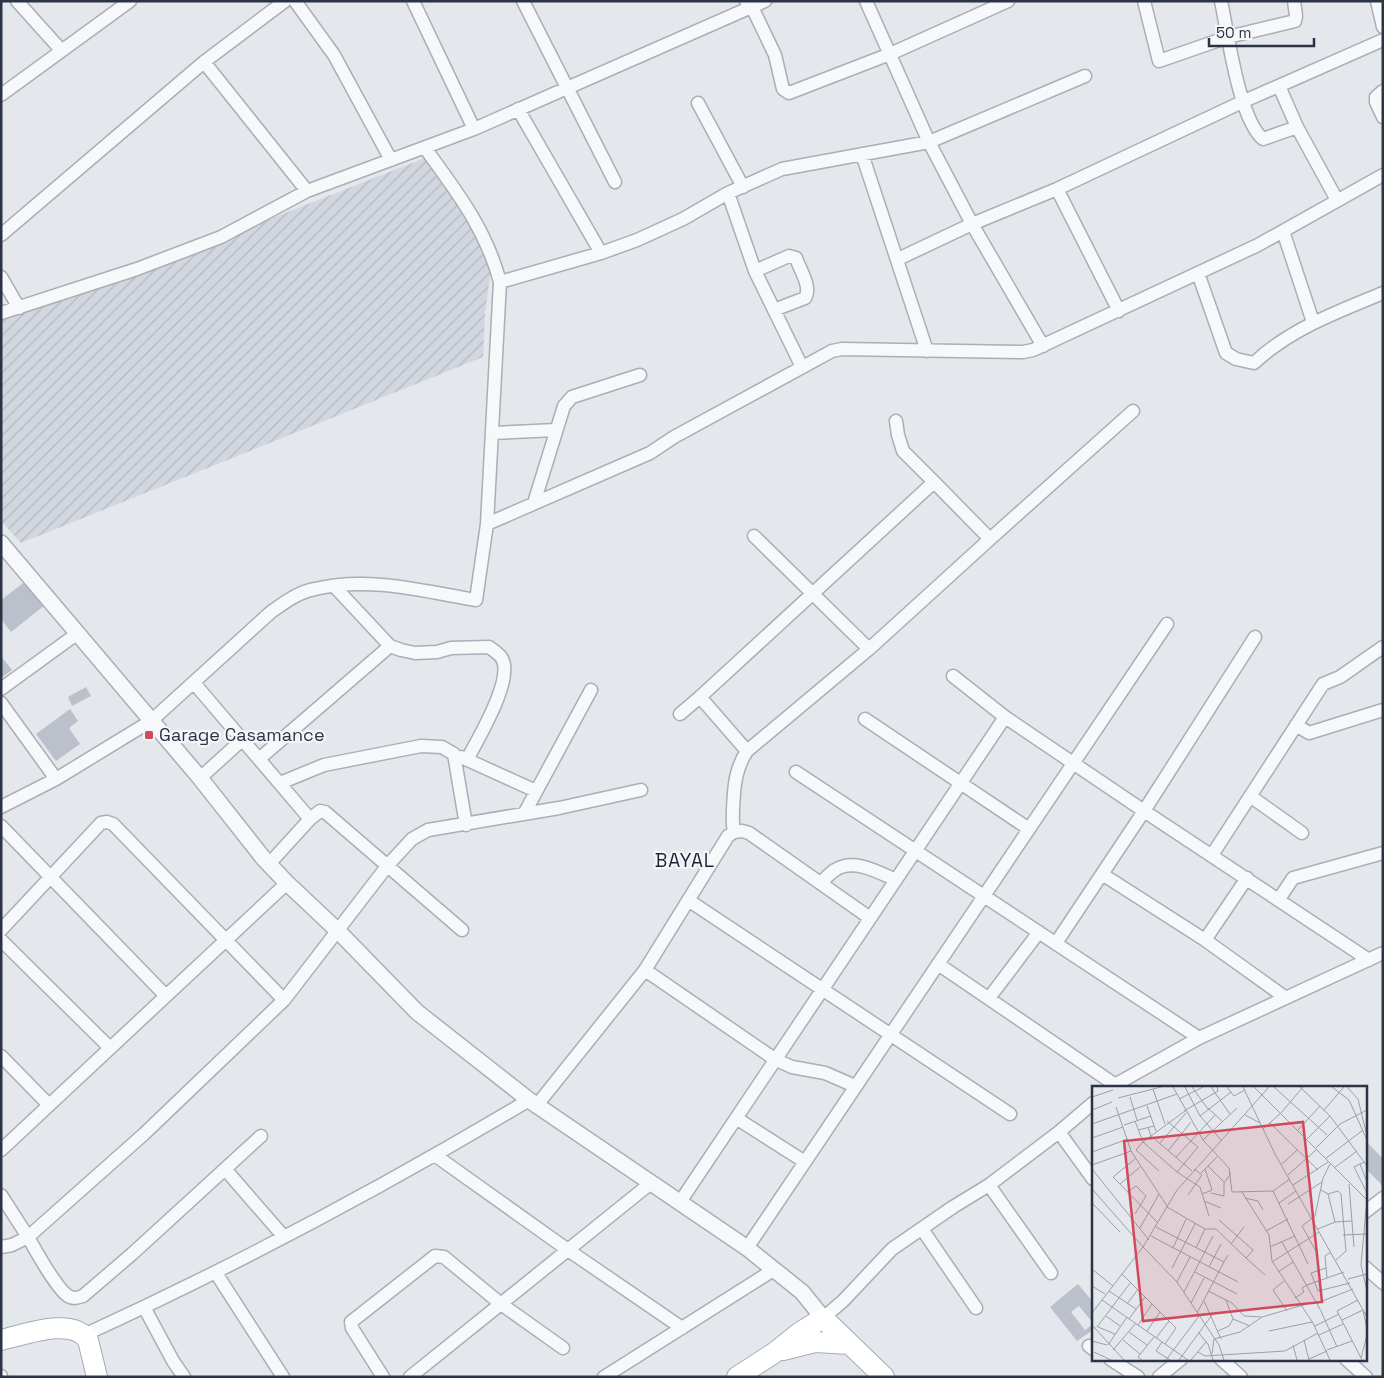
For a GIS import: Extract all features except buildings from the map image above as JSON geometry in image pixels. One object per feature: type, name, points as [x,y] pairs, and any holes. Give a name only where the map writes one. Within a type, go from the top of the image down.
[{"type":"main road","points":[[737,1377],[823,1318],[884,1377]]},
{"type":"main road","points":[[1,1340],[57,1328],[74,1330],[84,1335],[90,1346],[98,1377]]},
{"type":"main road","points":[[774,1353],[815,1342],[850,1344]]},
{"type":"street","points":[[18,1],[61,50]]},
{"type":"street","points":[[1,95],[130,1]]},
{"type":"street","points":[[1,235],[204,62],[285,1]]},
{"type":"street","points":[[295,1],[334,55],[391,160]]},
{"type":"street","points":[[414,1],[474,129]]},
{"type":"street","points":[[523,1],[615,182]]},
{"type":"street","points":[[1,312],[19,308],[138,268],[221,236],[307,191],[474,129],[749,4],[765,1]]},
{"type":"street","points":[[866,1],[929,142],[972,224],[1043,346]]},
{"type":"street","points":[[749,4],[775,55],[783,89],[789,92],[890,54],[1008,1]]},
{"type":"street","points":[[1144,1],[1159,61],[1228,37],[1295,21],[1294,1]]},
{"type":"street","points":[[1221,1],[1242,102],[1257,134],[1263,139],[1297,127]]},
{"type":"street","points":[[1377,1],[1383,26]]},
{"type":"street","points":[[898,258],[972,224],[1057,189],[1242,102],[1383,40]]},
{"type":"street","points":[[204,62],[307,191]]},
{"type":"street","points":[[500,282],[601,253],[658,232],[728,193],[782,169],[929,142],[1085,76]]},
{"type":"street","points":[[1279,86],[1297,127],[1337,200]]},
{"type":"street","points":[[1383,91],[1376,97],[1376,102],[1383,117]]},
{"type":"street","points":[[698,103],[743,186]]},
{"type":"street","points":[[518,109],[601,253]]},
{"type":"street","points":[[1,807],[56,779],[151,721],[271,612],[292,598],[314,589],[346,584],[381,584],[476,600],[487,524],[500,282],[494,259],[486,240],[463,198],[425,148]]},
{"type":"street","points":[[862,154],[898,258],[927,351]]},
{"type":"street","points":[[487,524],[650,453],[826,354],[842,349],[1023,352],[1033,350],[1258,245],[1383,174]]},
{"type":"street","points":[[1057,189],[1119,311]]},
{"type":"street","points":[[728,193],[755,271],[802,367]]},
{"type":"street","points":[[1283,231],[1313,322]]},
{"type":"street","points":[[755,271],[789,256],[796,258],[808,288],[807,294],[804,298],[774,310]]},
{"type":"street","points":[[1198,274],[1226,353],[1236,359],[1254,363],[1270,348],[1313,322],[1383,294]]},
{"type":"street","points":[[1,277],[19,308]]},
{"type":"street","points":[[534,503],[564,406],[572,397],[640,375]]},
{"type":"street","points":[[734,832],[733,794],[740,761],[747,751],[869,649],[1132,411]]},
{"type":"street","points":[[896,421],[903,451],[990,539]]},
{"type":"street","points":[[492,433],[556,430]]},
{"type":"street","points":[[680,714],[934,482]]},
{"type":"street","points":[[754,536],[869,649]]},
{"type":"street","points":[[1,542],[200,778],[269,864],[417,1012],[533,1103],[680,1202],[775,1269],[802,1292],[823,1318],[843,1301],[892,1249],[989,1185],[1059,1132],[1092,1104]]},
{"type":"street","points":[[334,586],[390,646],[415,653],[437,652],[451,648],[489,647],[502,658],[505,674],[500,694],[467,760]]},
{"type":"street","points":[[747,1248],[1167,624]]},
{"type":"street","points":[[1,689],[78,633]]},
{"type":"street","points":[[1056,943],[1256,637]]},
{"type":"street","points":[[259,759],[390,646]]},
{"type":"street","points":[[1212,855],[1323,684],[1348,671],[1383,647]]},
{"type":"street","points":[[953,676],[1005,717],[1369,960]]},
{"type":"street","points":[[194,683],[310,819]]},
{"type":"street","points":[[524,814],[591,690]]},
{"type":"street","points":[[700,697],[747,751]]},
{"type":"street","points":[[1,703],[56,779]]},
{"type":"street","points":[[1296,725],[1309,733],[1383,710]]},
{"type":"street","points":[[680,1202],[1005,717]]},
{"type":"street","points":[[865,719],[1029,829]]},
{"type":"street","points":[[200,778],[242,740]]},
{"type":"street","points":[[280,784],[324,765],[421,746],[442,747],[536,791]]},
{"type":"street","points":[[454,754],[466,825]]},
{"type":"street","points":[[796,772],[1199,1038]]},
{"type":"street","points":[[1,1247],[12,1245],[28,1237],[144,1134],[284,1000],[388,865],[412,838],[428,830],[466,825],[641,790]]},
{"type":"street","points":[[1250,796],[1302,833]]},
{"type":"street","points":[[269,864],[310,819],[320,811],[325,812],[462,930]]},
{"type":"street","points":[[1,930],[101,823],[107,822],[113,824],[284,1000]]},
{"type":"street","points":[[1,826],[52,876],[166,996]]},
{"type":"street","points":[[84,1335],[216,1273],[533,1103],[644,970],[728,836],[734,832],[742,831],[749,833],[870,918]]},
{"type":"street","points":[[1279,899],[1293,878],[1383,853]]},
{"type":"street","points":[[820,883],[836,869],[852,865],[873,870],[896,880]]},
{"type":"street","points":[[1102,874],[1205,940],[1286,998]]},
{"type":"street","points":[[1205,940],[1247,878]]},
{"type":"street","points":[[1,1150],[287,884]]},
{"type":"street","points":[[688,900],[1010,1114]]},
{"type":"street","points":[[989,998],[1039,932]]},
{"type":"street","points":[[1,940],[110,1048]]},
{"type":"street","points":[[938,964],[1113,1085],[1199,1038],[1383,953]]},
{"type":"street","points":[[644,970],[776,1060],[792,1067],[825,1073],[855,1086]]},
{"type":"street","points":[[1,1056],[49,1105]]},
{"type":"street","points":[[736,1118],[805,1162]]},
{"type":"street","points":[[1059,1132],[1092,1178]]},
{"type":"street","points":[[1,1194],[66,1295],[74,1298],[83,1296],[132,1254],[261,1136]]},
{"type":"street","points":[[436,1156],[682,1328]]},
{"type":"street","points":[[225,1169],[284,1236]]},
{"type":"street","points":[[410,1377],[651,1183]]},
{"type":"street","points":[[989,1185],[1051,1274]]},
{"type":"street","points":[[1366,1211],[1383,1198]]},
{"type":"street","points":[[922,1229],[976,1308]]},
{"type":"street","points":[[383,1377],[352,1328],[351,1322],[436,1256],[444,1257],[501,1304],[563,1348]]},
{"type":"street","points":[[1366,1268],[1383,1283]]},
{"type":"street","points":[[604,1377],[775,1269]]},
{"type":"street","points":[[216,1273],[283,1377]]},
{"type":"street","points":[[144,1307],[173,1361],[184,1377]]},
{"type":"street","points":[[1112,1360],[1138,1377]]},
{"type":"street","points":[[1159,1377],[1180,1360]]},
{"type":"street","points":[[1223,1360],[1241,1377]]},
{"type":"street","points":[[1347,1360],[1366,1377]]},
{"type":"shaded area","points":[[425,158],[461,206],[491,268],[485,314],[483,357],[21,543],[1,521],[1,321],[107,283]]},
{"type":"place","name":"Garage Casamance","points":[[149,735]]},
{"type":"district","name":"BAYAL","points":[[685,860]]}]
